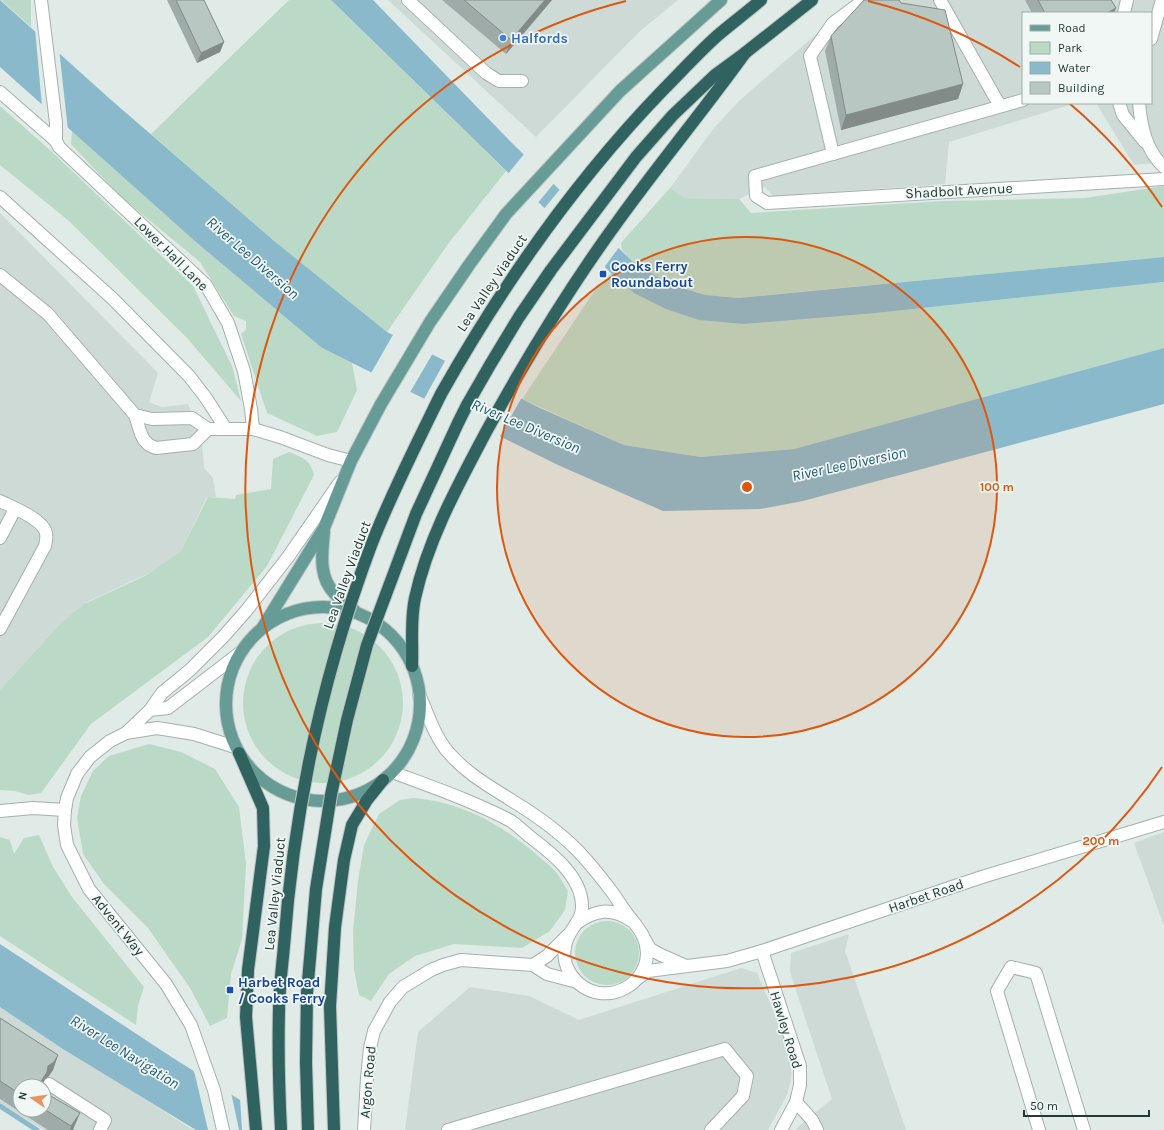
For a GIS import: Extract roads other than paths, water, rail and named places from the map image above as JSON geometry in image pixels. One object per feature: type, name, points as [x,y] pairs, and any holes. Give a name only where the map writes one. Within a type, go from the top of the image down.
[{"type":"highway","name":"Lea Valley Viaduct","points":[[281,1130],[279,1010],[288,893],[300,809],[318,720],[337,647],[372,543],[408,460],[441,394],[469,345],[519,266],[564,205],[611,147],[648,105],[717,37],[761,0]]},
{"type":"highway","points":[[308,1130],[306,1062],[307,993],[316,889],[331,794],[347,720],[370,638],[416,514],[458,423],[519,317],[556,263],[636,157],[673,115],[715,75],[745,54],[812,0]]},
{"type":"highway","points":[[412,666],[412,620],[415,600],[426,559],[452,498],[512,386],[544,330],[618,221],[745,54]]},
{"type":"highway","points":[[237,750],[263,808],[264,846],[248,970],[246,1017],[256,1130]]},
{"type":"highway","points":[[334,1128],[330,1006],[335,928],[344,860],[352,825],[367,800],[387,776]]},
{"type":"main road","points":[[324,528],[322,562],[326,583],[335,595],[358,613],[388,632],[400,646],[412,666],[419,694],[418,721],[408,750],[387,776],[371,788],[348,798],[318,801],[292,796],[270,786],[255,774],[237,750],[229,731],[226,706],[231,673],[241,652],[263,627],[324,528],[349,466],[381,404],[430,322],[506,214],[620,91],[720,0]]},
{"type":"main road","points":[[263,627],[287,614],[305,608],[335,608],[358,613]]},
{"type":"street","points":[[41,0],[56,123],[56,141]]},
{"type":"street","points":[[408,0],[486,73],[499,81],[522,81]]},
{"type":"street","points":[[864,0],[833,23],[810,56],[833,154],[1022,100]]},
{"type":"street","points":[[940,0],[1000,106]]},
{"type":"street","points":[[1124,12],[1127,0]]},
{"type":"street","points":[[1152,35],[1162,0]]},
{"type":"street","name":"Lower Hall Lane","points":[[0,92],[56,141],[59,147],[206,285],[228,323],[244,371],[251,409],[252,430]]},
{"type":"street","points":[[1119,104],[1123,115],[1164,167]]},
{"type":"street","points":[[1139,104],[1148,146]]},
{"type":"street","name":"Shadbolt Avenue","points":[[833,154],[754,176],[756,196],[767,203],[1164,179]]},
{"type":"street","points":[[0,197],[113,299],[189,376],[206,398],[226,429]]},
{"type":"street","points":[[0,275],[48,314],[135,415],[141,434],[149,445],[156,448],[194,444],[208,428]]},
{"type":"street","points":[[126,733],[150,710],[162,694],[190,670],[246,611],[288,557],[349,466],[328,455],[280,437],[252,430],[208,428],[192,418],[152,419],[135,415]]},
{"type":"street","points":[[0,501],[32,518],[41,525],[46,532],[47,539],[45,546],[0,629]]},
{"type":"street","points":[[0,538],[15,509]]},
{"type":"street","points":[[150,710],[168,708],[241,652]]},
{"type":"street","points":[[419,694],[440,741],[447,752],[464,769],[484,784],[538,818],[576,849],[611,890],[621,906],[642,933],[650,949],[687,967]]},
{"type":"street","points":[[126,733],[157,728],[194,734],[237,750]]},
{"type":"street","name":"Advent Way","points":[[126,733],[110,741],[90,757],[77,774],[65,810],[64,824],[67,845],[89,889],[166,984],[191,1025],[214,1090],[223,1130]]},
{"type":"street","points":[[387,776],[469,802],[512,822],[562,863],[578,886],[582,902],[582,915],[569,934],[547,956],[533,965]]},
{"type":"street","points":[[0,811],[33,808],[65,810]]},
{"type":"street","name":"Harbet Road","points":[[636,980],[648,971],[726,961],[762,951],[982,878],[1164,822]]},
{"type":"street","points":[[569,934],[565,946],[565,959],[569,972],[577,982],[588,990],[600,994],[614,993],[626,988],[636,980],[644,967],[647,952],[642,933],[629,919],[616,913],[602,911],[588,915],[576,923]]},
{"type":"street","name":"Hawley Road","points":[[762,951],[800,1066],[800,1085],[796,1102],[781,1130]]},
{"type":"street","name":"Argon Road","points":[[364,1130],[370,1048],[374,1031],[390,1002],[403,987],[430,970],[461,960],[533,965],[547,974],[577,982]]},
{"type":"street","points":[[1039,1130],[997,991],[1011,968],[1036,973],[1084,1130]]},
{"type":"street","points":[[448,1130],[725,1049],[747,1076],[744,1096],[711,1130]]},
{"type":"street","points":[[52,1086],[105,1120],[100,1130]]},
{"type":"street","points":[[796,1102],[812,1120],[817,1130]]},
{"type":"water","name":"River Lee Diversion","points":[[0,0],[110,99],[273,240],[387,332],[540,408],[624,445],[701,457],[794,449],[1164,348],[1164,404],[803,501],[760,509],[663,511],[560,466],[322,348],[197,243],[0,67]]},
{"type":"water","points":[[331,0],[373,0],[511,142],[632,261],[671,285],[706,295],[738,298],[1164,257],[1164,282],[876,313],[743,324],[699,320],[666,309],[634,293],[611,273]]},
{"type":"water","name":"River Lee Navigation","points":[[0,944],[173,1058],[288,1130],[196,1130],[63,1049],[0,1007]]},
{"type":"waterway","points":[[0,1106],[37,1130]]},
{"type":"place","name":"Halfords","points":[[503,38]]},
{"type":"place","name":"Cooks Ferry Roundabout","points":[[603,274]]},
{"type":"place","name":"Harbet Road / Cooks Ferry","points":[[230,990]]}]
